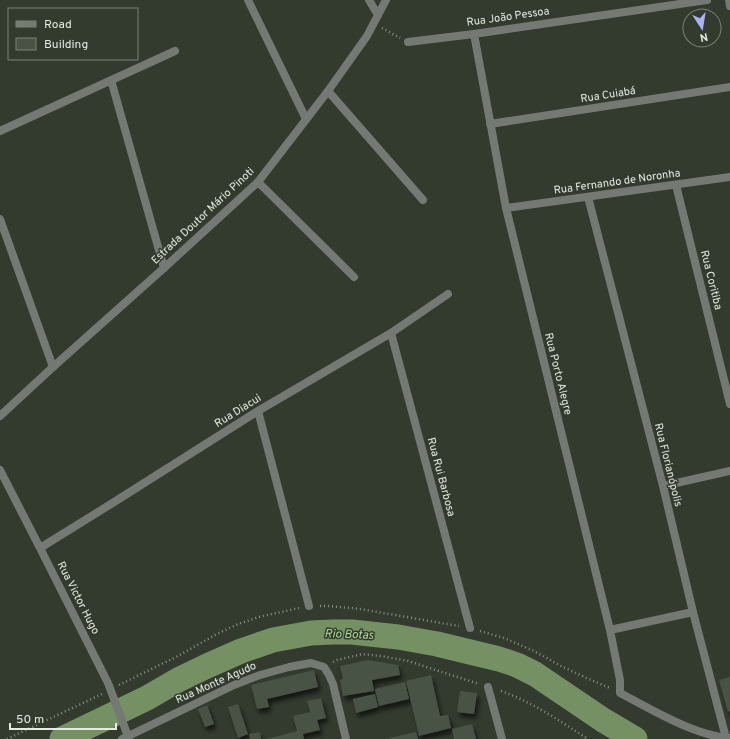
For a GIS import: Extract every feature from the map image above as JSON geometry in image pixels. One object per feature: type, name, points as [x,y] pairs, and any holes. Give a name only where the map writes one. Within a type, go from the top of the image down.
[{"type":"street","points":[[248,0],[306,120]]},
{"type":"street","points":[[369,0],[378,15]]},
{"type":"street","name":"Estrada Doutor Mário Pinoti","points":[[0,416],[258,182],[328,91],[366,36],[386,0]]},
{"type":"street","name":"Rua João Pessoa","points":[[408,42],[474,34],[707,0]]},
{"type":"street","points":[[729,0],[730,6]]},
{"type":"street","name":"Rua Porto Alegre","points":[[474,34],[506,208],[610,630],[620,680],[620,693]]},
{"type":"street","points":[[0,131],[175,51]]},
{"type":"street","points":[[111,80],[164,268]]},
{"type":"street","name":"Rua Cuiabá","points":[[490,124],[730,87]]},
{"type":"street","points":[[328,91],[423,200]]},
{"type":"street","name":"Rua Fernando de Noronha","points":[[506,208],[730,178]]},
{"type":"street","points":[[258,182],[354,277]]},
{"type":"street","name":"Rua Coritiba","points":[[676,185],[730,404]]},
{"type":"street","name":"Rua Florianópolis","points":[[588,197],[663,486],[693,612],[728,738]]},
{"type":"street","points":[[0,219],[53,367]]},
{"type":"street","name":"Rua Diacui","points":[[40,548],[258,410],[391,333],[448,294]]},
{"type":"street","name":"Rua Rui Barbosa","points":[[391,333],[470,628]]},
{"type":"street","points":[[258,410],[309,606]]},
{"type":"street","name":"Rua Victor Hugo","points":[[0,470],[111,690],[124,726],[126,738]]},
{"type":"street","points":[[663,486],[730,471]]},
{"type":"street","points":[[610,630],[693,612]]},
{"type":"street","name":"Rua Monte Agudo","points":[[126,738],[234,684],[274,670],[299,665],[311,663],[324,667]]},
{"type":"street","points":[[324,667],[333,684],[346,739]]},
{"type":"street","points":[[488,687],[502,739]]},
{"type":"street","points":[[620,693],[681,724],[704,733],[728,738]]},
{"type":"path","points":[[373,24],[408,42]]},
{"type":"path","points":[[7,739],[111,690],[238,624],[259,617],[309,606],[360,609],[470,628],[504,638],[528,648],[584,677],[620,693]]},
{"type":"path","points":[[324,667],[337,660],[362,654],[408,661],[523,700],[552,716],[588,739]]},
{"type":"building","points":[[368,660],[398,665],[400,675],[372,680],[374,691],[343,696],[340,680],[343,679],[340,666]]},
{"type":"building","points":[[314,670],[318,687],[267,699],[269,707],[257,709],[251,685]]},
{"type":"building","points":[[431,675],[440,716],[448,715],[451,728],[419,736],[406,681]]},
{"type":"building","points":[[730,677],[730,711],[728,712],[719,680]]},
{"type":"building","points":[[405,682],[409,699],[379,706],[375,689]]},
{"type":"building","points":[[460,691],[477,693],[474,714],[457,712]]},
{"type":"building","points":[[375,694],[378,707],[356,713],[353,699]]},
{"type":"building","points":[[321,698],[326,718],[317,720],[320,730],[303,734],[304,739],[267,739],[297,731],[293,716],[310,712],[307,701]]},
{"type":"building","points":[[238,704],[248,734],[238,738],[228,707]]},
{"type":"building","points":[[207,705],[214,724],[205,727],[198,709]]},
{"type":"building","points":[[472,724],[476,739],[454,739],[452,729]]},
{"type":"building","points":[[260,732],[261,739],[250,739],[249,734]]},
{"type":"building","points":[[416,732],[418,739],[389,738]]},
{"type":"waterway","name":"Rio Botas","points":[[62,739],[147,698],[178,680],[241,651],[273,640],[311,633],[333,632],[352,632],[398,637],[437,644],[499,659],[517,665],[535,674],[603,720],[635,739]]}]
